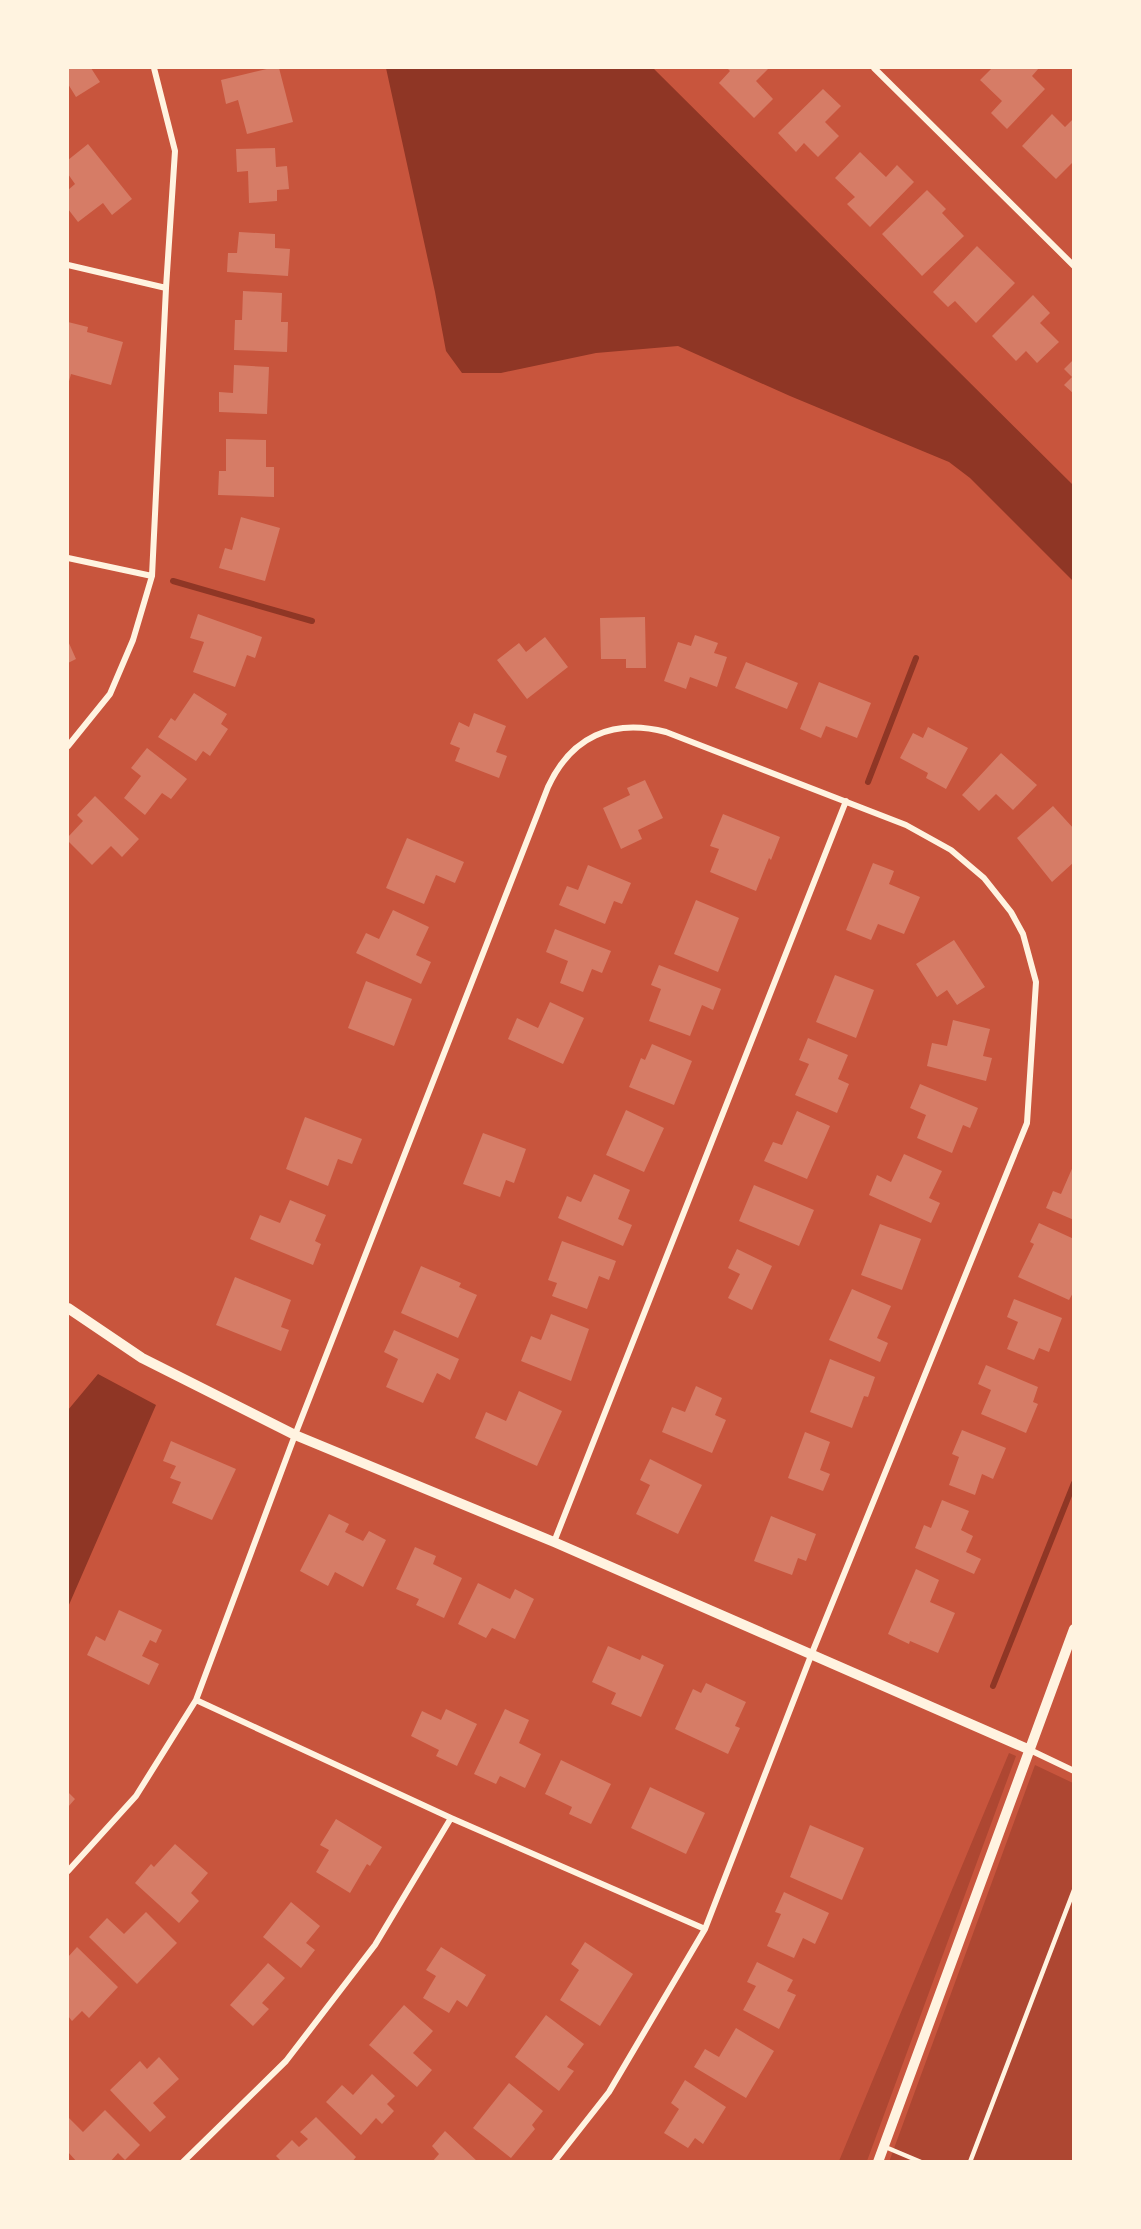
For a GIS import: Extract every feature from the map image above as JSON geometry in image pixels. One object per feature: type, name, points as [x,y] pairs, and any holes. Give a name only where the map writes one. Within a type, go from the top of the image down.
[{"type":"street","points":[[68,746],[110,694],[133,639],[152,576],[166,288],[176,151],[154,68]]},
{"type":"street","points":[[874,68],[1074,266]]},
{"type":"street","points":[[68,265],[166,288]]},
{"type":"street","points":[[68,558],[152,576]]},
{"type":"street","points":[[68,1871],[136,1796],[196,1700],[295,1435],[548,787],[565,758],[585,741],[609,730],[630,727],[649,728],[666,732],[846,801],[932,838],[951,850],[984,878],[1011,912],[1023,934],[1035,982],[1027,1123],[813,1653],[705,1929],[609,2092],[554,2162]]},
{"type":"street","points":[[554,1542],[846,801]]},
{"type":"street","points":[[68,1308],[142,1358],[295,1435],[554,1542],[813,1653],[1074,1771]]},
{"type":"street","points":[[878,2162],[1074,1629]]},
{"type":"street","points":[[196,1700],[451,1818],[705,1929]]},
{"type":"street","points":[[183,2162],[286,2061],[375,1945],[451,1818]]},
{"type":"lane","points":[[970,2162],[1074,1890]]},
{"type":"lane","points":[[883,2146],[921,2162]]},
{"type":"shaded area","points":[[386,68],[653,68],[1073,485],[1073,581],[970,478],[949,462],[790,396],[678,346],[596,353],[501,373],[462,373],[446,351]]},
{"type":"shaded area","points":[[98,1374],[156,1405],[68,1607],[68,1410]]},
{"type":"shaded area","points":[[1009,1753],[1016,1756],[867,2161],[839,2161]]},
{"type":"shaded area","points":[[1035,1765],[1073,1783],[1073,2161],[889,2162]]},
{"type":"building","points":[[68,68],[91,68],[100,82],[76,97],[68,84]]},
{"type":"building","points":[[279,68],[293,122],[247,134],[238,100],[226,104],[221,80]]},
{"type":"building","points":[[727,68],[769,68],[756,81],[773,99],[754,118],[719,83],[730,71]]},
{"type":"building","points":[[992,68],[1039,68],[1032,76],[1045,89],[1007,129],[991,113],[1002,101],[980,80]]},
{"type":"building","points":[[823,89],[841,106],[825,122],[839,136],[818,157],[804,143],[796,152],[778,133]]},
{"type":"building","points":[[1052,114],[1065,127],[1074,118],[1074,161],[1056,179],[1022,146]]},
{"type":"building","points":[[88,144],[132,199],[112,215],[103,203],[78,222],[68,209],[68,190],[75,184],[68,174],[68,160]]},
{"type":"building","points":[[275,148],[276,167],[287,166],[289,189],[277,190],[277,201],[249,203],[248,171],[237,172],[236,149]]},
{"type":"building","points":[[860,152],[886,177],[897,165],[914,182],[870,227],[847,204],[855,197],[835,178]]},
{"type":"building","points":[[927,190],[946,209],[942,213],[964,236],[922,276],[882,234]]},
{"type":"building","points":[[239,232],[275,234],[275,248],[290,249],[288,276],[227,272],[228,253],[237,253]]},
{"type":"building","points":[[977,246],[1015,283],[976,323],[955,301],[948,307],[933,292]]},
{"type":"building","points":[[243,291],[282,293],[281,322],[288,322],[287,352],[234,350],[235,320],[242,320]]},
{"type":"building","points":[[1033,295],[1050,313],[1040,323],[1059,342],[1037,363],[1026,351],[1016,361],[992,336]]},
{"type":"building","points":[[68,322],[88,327],[87,332],[123,342],[111,385],[71,374],[68,385]]},
{"type":"building","points":[[1074,359],[1074,394],[1064,385],[1072,377],[1064,369]]},
{"type":"building","points":[[234,365],[269,367],[267,414],[219,412],[219,392],[233,393]]},
{"type":"building","points":[[226,439],[266,440],[266,467],[274,467],[274,497],[218,495],[219,471],[226,471]]},
{"type":"building","points":[[241,517],[280,528],[265,581],[219,568],[225,548],[232,550]]},
{"type":"building","points":[[198,614],[262,637],[255,658],[247,655],[235,687],[193,672],[204,642],[190,638]]},
{"type":"building","points":[[645,617],[646,668],[626,668],[626,659],[601,659],[600,618]]},
{"type":"building","points":[[695,635],[718,643],[714,653],[727,657],[717,687],[690,677],[686,689],[664,681],[678,642],[691,646]]},
{"type":"building","points":[[545,637],[568,667],[527,699],[497,660],[519,643],[526,652]]},
{"type":"building","points":[[68,641],[76,659],[68,663]]},
{"type":"building","points":[[746,662],[798,683],[787,709],[735,688]]},
{"type":"building","points":[[819,682],[871,703],[857,738],[826,726],[821,738],[800,729]]},
{"type":"building","points":[[194,693],[227,714],[221,724],[228,729],[210,756],[203,751],[196,761],[158,737],[171,718],[175,721]]},
{"type":"building","points":[[474,713],[506,726],[496,752],[507,756],[499,778],[455,761],[460,748],[450,744],[459,722],[469,727]]},
{"type":"building","points":[[928,727],[968,748],[946,789],[926,778],[928,773],[900,758],[913,733],[923,738]]},
{"type":"building","points":[[147,748],[187,779],[171,799],[162,793],[145,815],[124,798],[141,776],[131,768]]},
{"type":"building","points":[[1001,753],[1037,785],[1013,810],[996,794],[979,811],[962,795]]},
{"type":"building","points":[[645,780],[663,818],[638,830],[642,839],[621,849],[603,808],[630,795],[627,788]]},
{"type":"building","points":[[95,796],[139,839],[122,857],[111,846],[92,865],[68,841],[68,837],[83,821],[77,815]]},
{"type":"building","points":[[1053,806],[1074,829],[1074,862],[1052,882],[1017,838]]},
{"type":"building","points":[[723,814],[780,837],[756,891],[710,872],[719,849],[710,846]]},
{"type":"building","points":[[407,838],[464,862],[455,883],[436,875],[424,904],[386,888]]},
{"type":"building","points":[[873,863],[894,871],[889,884],[920,897],[904,934],[878,924],[871,940],[846,930]]},
{"type":"building","points":[[588,865],[631,883],[622,904],[614,901],[605,924],[559,905],[567,886],[578,890]]},
{"type":"building","points":[[696,900],[739,918],[718,972],[674,954]]},
{"type":"building","points":[[393,910],[429,927],[416,955],[431,962],[421,984],[356,953],[366,933],[379,939]]},
{"type":"building","points":[[555,929],[611,951],[602,973],[592,969],[583,992],[560,983],[568,961],[546,952]]},
{"type":"building","points":[[954,940],[985,987],[957,1005],[947,990],[937,997],[916,964]]},
{"type":"building","points":[[659,965],[721,989],[713,1010],[702,1005],[690,1036],[649,1021],[661,989],[651,985]]},
{"type":"building","points":[[835,975],[874,990],[856,1038],[816,1022]]},
{"type":"building","points":[[366,981],[412,999],[394,1046],[348,1028]]},
{"type":"building","points":[[550,1002],[584,1018],[563,1064],[508,1039],[517,1018],[538,1028]]},
{"type":"building","points":[[953,1020],[990,1029],[983,1056],[992,1058],[986,1081],[927,1066],[932,1043],[947,1046]]},
{"type":"building","points":[[808,1038],[848,1055],[838,1079],[849,1084],[837,1113],[795,1095],[809,1064],[799,1060]]},
{"type":"building","points":[[652,1044],[692,1061],[674,1105],[629,1087],[641,1058],[645,1060]]},
{"type":"building","points":[[920,1084],[978,1108],[970,1128],[963,1125],[952,1153],[917,1138],[926,1115],[910,1108]]},
{"type":"building","points":[[626,1110],[664,1128],[644,1172],[606,1155]]},
{"type":"building","points":[[797,1111],[830,1126],[807,1179],[764,1161],[773,1142],[782,1145]]},
{"type":"building","points":[[305,1117],[362,1139],[352,1164],[338,1159],[328,1186],[286,1169]]},
{"type":"building","points":[[483,1133],[526,1149],[514,1183],[506,1180],[500,1197],[463,1184]]},
{"type":"building","points":[[904,1154],[942,1171],[929,1198],[940,1203],[931,1223],[869,1195],[877,1175],[891,1182]]},
{"type":"building","points":[[1074,1164],[1074,1220],[1046,1208],[1053,1191],[1061,1194]]},
{"type":"building","points":[[594,1174],[630,1190],[618,1219],[632,1225],[623,1246],[558,1218],[567,1196],[581,1202]]},
{"type":"building","points":[[754,1185],[814,1210],[799,1246],[739,1221]]},
{"type":"building","points":[[290,1200],[326,1215],[315,1241],[321,1244],[313,1265],[250,1239],[260,1215],[280,1223]]},
{"type":"building","points":[[1039,1223],[1074,1239],[1074,1291],[1069,1300],[1018,1277],[1034,1244],[1030,1242]]},
{"type":"building","points":[[880,1224],[921,1239],[902,1290],[861,1275]]},
{"type":"building","points":[[562,1241],[616,1261],[609,1280],[599,1276],[587,1309],[552,1296],[557,1283],[548,1280]]},
{"type":"building","points":[[737,1249],[772,1266],[752,1310],[728,1298],[740,1274],[728,1268]]},
{"type":"building","points":[[421,1266],[461,1283],[459,1287],[477,1295],[458,1338],[401,1313]]},
{"type":"building","points":[[235,1277],[291,1300],[281,1327],[289,1330],[281,1351],[216,1325]]},
{"type":"building","points":[[852,1289],[891,1306],[877,1338],[888,1343],[880,1362],[829,1340]]},
{"type":"building","points":[[1014,1299],[1062,1318],[1049,1352],[1039,1348],[1034,1360],[1007,1349],[1018,1322],[1007,1317]]},
{"type":"building","points":[[551,1314],[589,1329],[571,1381],[521,1361],[531,1336],[541,1340]]},
{"type":"building","points":[[394,1330],[459,1359],[450,1380],[437,1373],[423,1403],[386,1387],[398,1359],[384,1352]]},
{"type":"building","points":[[830,1359],[875,1377],[868,1397],[864,1396],[852,1428],[810,1412]]},
{"type":"building","points":[[986,1365],[1038,1387],[1033,1402],[1038,1404],[1026,1433],[981,1414],[991,1390],[978,1384]]},
{"type":"building","points":[[696,1386],[722,1398],[715,1415],[726,1420],[712,1453],[662,1432],[672,1407],[685,1412]]},
{"type":"building","points":[[519,1391],[562,1411],[537,1466],[475,1438],[486,1412],[506,1421]]},
{"type":"building","points":[[962,1430],[1006,1448],[993,1479],[982,1474],[975,1495],[949,1485],[959,1457],[952,1454]]},
{"type":"building","points":[[805,1432],[830,1442],[820,1470],[830,1474],[823,1491],[788,1478]]},
{"type":"building","points":[[171,1441],[236,1469],[212,1520],[172,1503],[181,1482],[170,1478],[176,1466],[163,1461]]},
{"type":"building","points":[[650,1459],[702,1485],[678,1534],[636,1514],[650,1485],[640,1480]]},
{"type":"building","points":[[942,1500],[969,1511],[961,1530],[973,1536],[966,1552],[981,1559],[974,1574],[915,1548],[924,1525],[931,1528]]},
{"type":"building","points":[[329,1514],[349,1524],[345,1532],[363,1541],[369,1531],[386,1540],[363,1587],[335,1572],[328,1586],[300,1571]]},
{"type":"building","points":[[771,1516],[816,1534],[806,1561],[798,1558],[792,1575],[754,1561]]},
{"type":"building","points":[[415,1547],[436,1556],[433,1564],[462,1578],[444,1618],[416,1605],[419,1599],[396,1589]]},
{"type":"building","points":[[916,1569],[939,1580],[930,1602],[955,1613],[938,1653],[910,1641],[909,1644],[888,1634]]},
{"type":"building","points":[[478,1583],[510,1599],[515,1589],[534,1599],[515,1639],[492,1628],[486,1638],[458,1624]]},
{"type":"building","points":[[119,1610],[162,1630],[156,1643],[150,1640],[142,1656],[159,1664],[149,1685],[87,1655],[96,1636],[105,1641]]},
{"type":"building","points":[[608,1646],[640,1660],[642,1655],[664,1665],[641,1717],[611,1704],[616,1693],[592,1682]]},
{"type":"building","points":[[706,1683],[746,1702],[735,1726],[740,1728],[728,1754],[675,1729],[693,1689],[701,1693]]},
{"type":"building","points":[[446,1709],[477,1724],[457,1766],[436,1756],[439,1750],[411,1736],[422,1711],[441,1720]]},
{"type":"building","points":[[505,1709],[529,1720],[519,1743],[541,1754],[525,1788],[500,1776],[496,1784],[474,1774]]},
{"type":"building","points":[[561,1760],[611,1784],[591,1824],[569,1814],[572,1807],[545,1794]]},
{"type":"building","points":[[650,1787],[705,1813],[686,1854],[631,1828]]},
{"type":"building","points":[[68,1792],[75,1799],[68,1807]]},
{"type":"building","points":[[336,1819],[382,1847],[370,1866],[367,1864],[350,1893],[316,1872],[329,1850],[320,1845]]},
{"type":"building","points":[[810,1825],[864,1848],[842,1900],[790,1877]]},
{"type":"building","points":[[175,1844],[208,1873],[191,1893],[199,1901],[179,1923],[135,1883],[151,1864],[154,1867]]},
{"type":"building","points":[[784,1892],[829,1913],[815,1944],[803,1938],[794,1958],[767,1946],[781,1914],[775,1912]]},
{"type":"building","points":[[291,1902],[320,1926],[306,1943],[315,1950],[301,1968],[263,1937]]},
{"type":"building","points":[[146,1912],[177,1943],[137,1984],[89,1937],[107,1918],[124,1934]]},
{"type":"building","points":[[585,1942],[633,1974],[600,2026],[560,2000],[579,1970],[571,1964]]},
{"type":"building","points":[[77,1947],[118,1987],[89,2018],[82,2011],[72,2021],[68,2016],[68,1957]]},
{"type":"building","points":[[441,1947],[486,1975],[467,2007],[457,2000],[449,2013],[423,1998],[436,1976],[426,1970]]},
{"type":"building","points":[[757,1962],[793,1980],[787,1991],[796,1995],[779,2029],[743,2010],[756,1986],[747,1982]]},
{"type":"building","points":[[268,1963],[285,1978],[262,2003],[269,2009],[253,2026],[230,2005]]},
{"type":"building","points":[[404,2005],[433,2031],[413,2053],[432,2070],[417,2087],[369,2045]]},
{"type":"building","points":[[546,2015],[584,2044],[567,2067],[574,2071],[559,2091],[515,2057]]},
{"type":"building","points":[[736,2028],[774,2051],[746,2098],[694,2067],[705,2049],[719,2057]]},
{"type":"building","points":[[159,2057],[179,2079],[153,2103],[166,2117],[150,2132],[110,2090],[140,2061],[147,2069]]},
{"type":"building","points":[[372,2074],[395,2096],[387,2104],[394,2111],[382,2124],[376,2118],[361,2135],[326,2102],[342,2085],[353,2095]]},
{"type":"building","points":[[685,2080],[726,2107],[703,2144],[695,2138],[688,2148],[664,2133],[679,2109],[671,2103]]},
{"type":"building","points":[[509,2083],[543,2111],[532,2125],[535,2129],[511,2158],[473,2128]]},
{"type":"building","points":[[105,2110],[140,2145],[125,2160],[118,2153],[110,2162],[77,2162],[68,2152],[68,2117],[83,2132]]},
{"type":"building","points":[[316,2117],[356,2157],[352,2162],[282,2162],[276,2156],[292,2140],[299,2147],[308,2139],[300,2132]]},
{"type":"building","points":[[445,2131],[478,2162],[432,2162],[439,2154],[432,2146]]},
{"type":"waterway","points":[[173,581],[312,621]]},
{"type":"waterway","points":[[868,782],[916,658]]},
{"type":"waterway","points":[[993,1686],[1074,1483]]}]
